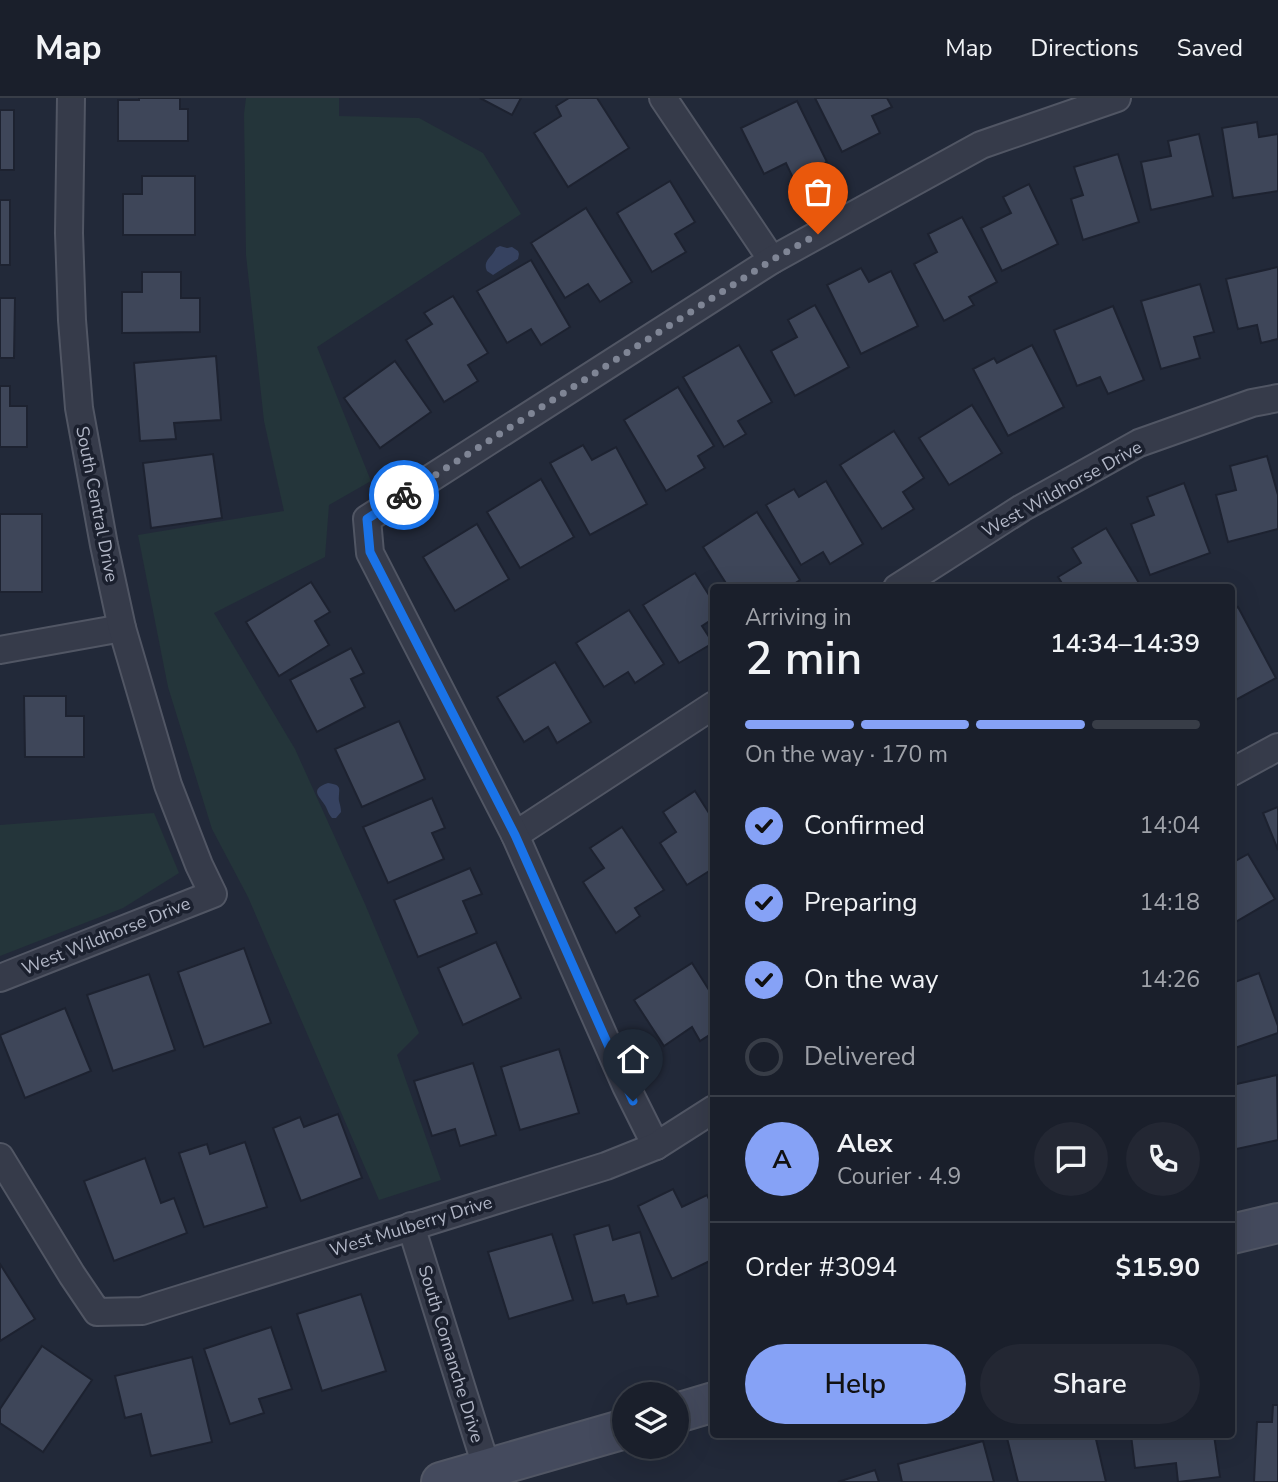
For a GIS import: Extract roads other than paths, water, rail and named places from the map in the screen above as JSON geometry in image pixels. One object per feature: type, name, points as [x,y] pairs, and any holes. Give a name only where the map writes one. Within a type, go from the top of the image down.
[{"type":"street","name":"South Central Drive","points":[[71,98],[69,233],[79,408],[122,628],[168,785],[213,894]]},
{"type":"street","points":[[663,98],[772,260]]},
{"type":"street","points":[[656,1146],[626,1086],[515,835],[370,552],[367,519],[772,260],[981,145],[1116,98]]},
{"type":"street","name":"West Wildhorse Drive","points":[[903,584],[1022,508],[1139,443],[1252,403],[1278,398]]},
{"type":"street","points":[[0,650],[122,628]]},
{"type":"street","points":[[515,835],[710,708]]},
{"type":"street","points":[[1235,770],[1278,747]]},
{"type":"street","name":"West Wildhorse Drive","points":[[0,978],[213,894]]},
{"type":"street","name":"West Mulberry Drive","points":[[0,1157],[97,1312],[142,1311],[606,1166],[656,1146],[710,1112]]},
{"type":"street","points":[[1235,1233],[1278,1223]]},
{"type":"street","name":"South Comanche Drive","points":[[411,1226],[489,1475]]},
{"type":"street","points":[[689,1409],[710,1403]]},
{"type":"street","points":[[442,1482],[489,1475],[612,1433]]},
{"type":"water","points":[[500,246],[512,247],[518,251],[518,259],[493,275],[487,271],[486,264]]},
{"type":"water","points":[[328,783],[339,789],[341,812],[336,818],[331,817],[317,791]]}]
